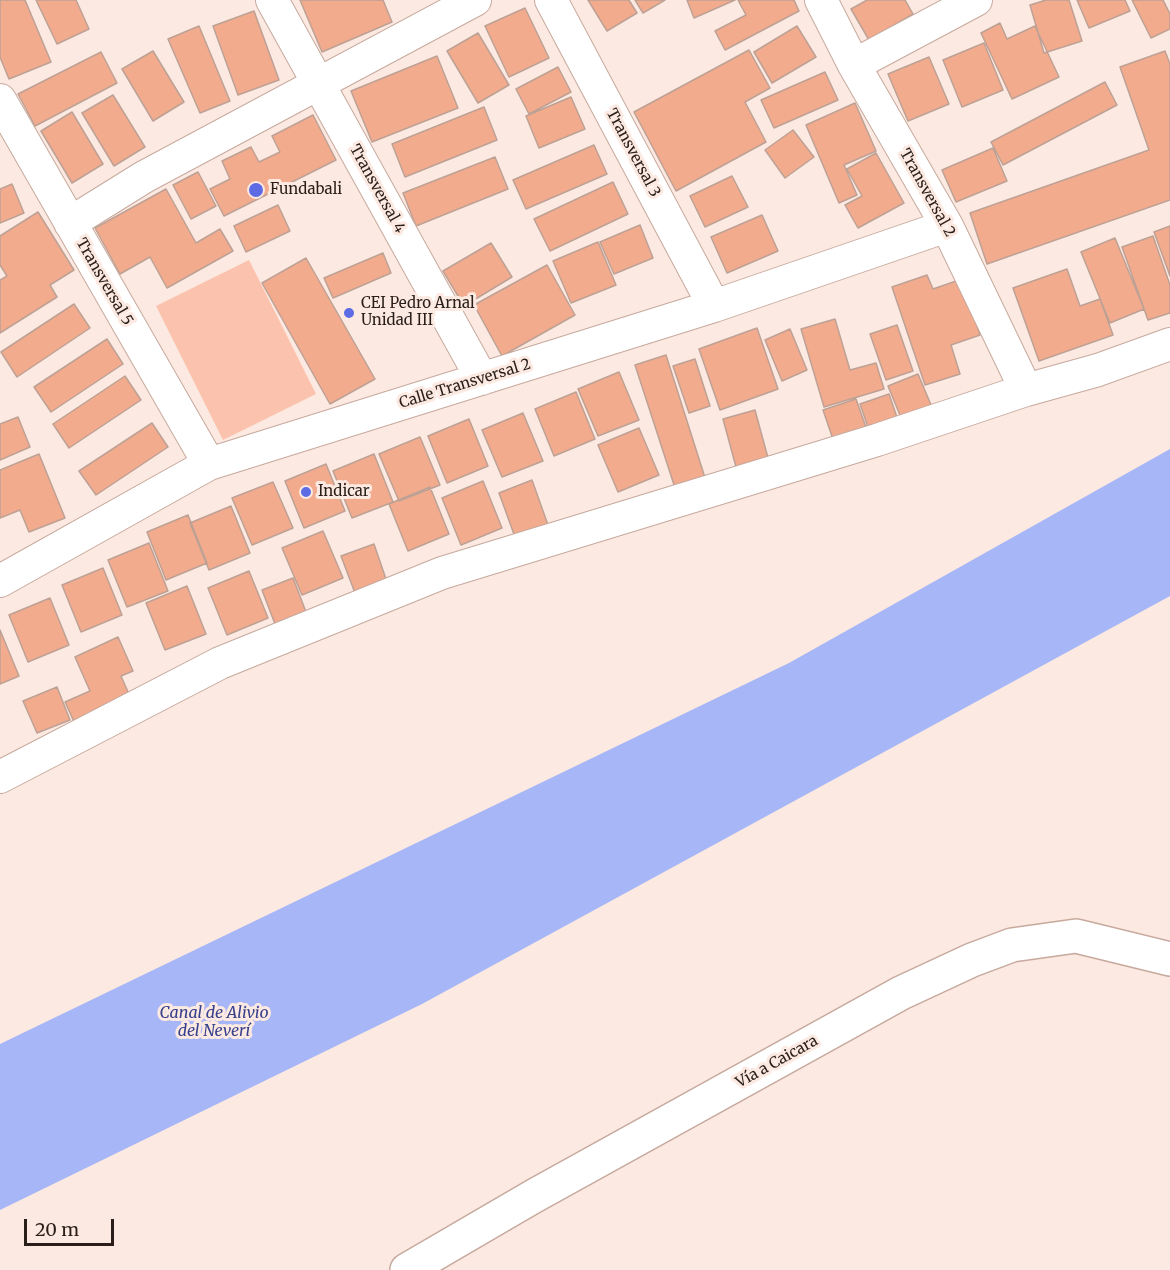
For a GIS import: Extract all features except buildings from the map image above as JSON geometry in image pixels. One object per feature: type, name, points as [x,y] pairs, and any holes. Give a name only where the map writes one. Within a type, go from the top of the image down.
[{"type":"street","name":"Transversal 4","points":[[272,0],[482,379]]},
{"type":"street","points":[[70,223],[144,177],[475,0]]},
{"type":"street","name":"Transversal 3","points":[[550,0],[714,306]]},
{"type":"street","name":"Transversal 2","points":[[820,0],[854,65],[947,226],[1026,390]]},
{"type":"street","points":[[854,65],[976,0]]},
{"type":"street","name":"Transversal 5","points":[[0,100],[209,464]]},
{"type":"street","name":"Calle Transversal 2","points":[[0,581],[209,464],[714,306],[947,226]]},
{"type":"street","points":[[0,777],[220,663],[442,573],[878,440],[1026,390],[1098,370],[1170,344]]},
{"type":"street","name":"Vía a Caicara","points":[[407,1270],[534,1196],[890,999],[972,960],[1012,945],[1076,936],[1170,959]]},
{"type":"shaded area","points":[[249,260],[316,394],[223,440],[156,306]]},
{"type":"water","name":"Canal de Alivio del Neverí","points":[[1170,449],[1170,596],[422,1004],[0,1210],[0,1044],[789,663]]},
{"type":"place","name":"Fundabali","points":[[256,190]]},
{"type":"place","name":"CEI Pedro Arnal Unidad III","points":[[349,313]]},
{"type":"place","name":"Indicar","points":[[306,492]]}]
